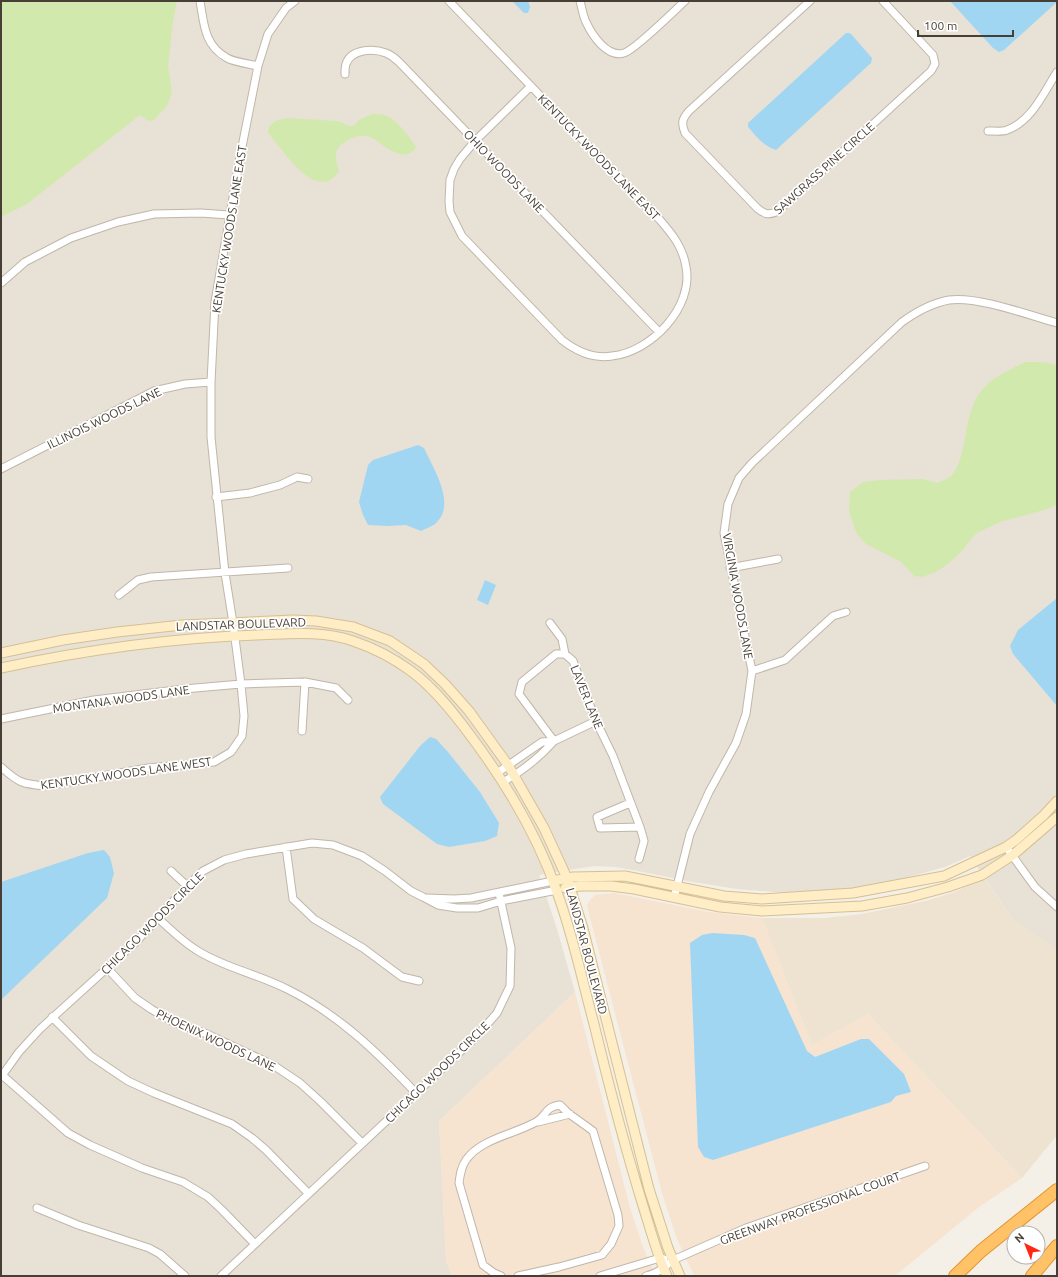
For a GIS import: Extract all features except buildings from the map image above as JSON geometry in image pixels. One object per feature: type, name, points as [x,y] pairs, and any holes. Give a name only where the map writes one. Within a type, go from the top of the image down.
[{"type":"highway","points":[[955,1276],[981,1251],[1057,1190]]},
{"type":"highway","points":[[1032,1276],[1057,1246]]},
{"type":"street","points":[[200,1],[205,34],[214,48],[228,59],[258,66]]},
{"type":"street","name":"KENTUCKY WOODS LANE EAST","points":[[235,636],[225,573],[211,437],[211,382],[215,302],[229,215],[258,66],[268,34],[286,8],[295,1]]},
{"type":"street","name":"KENTUCKY WOODS LANE EAST","points":[[449,1],[531,86],[660,220],[675,238],[680,247],[687,268],[686,288],[678,310],[671,320],[643,345],[622,355],[591,355],[578,351],[568,345],[555,334],[462,236],[450,212],[448,197],[450,180],[460,159],[475,141],[531,86]]},
{"type":"street","points":[[580,1],[586,22],[594,35],[604,48],[615,54],[625,53],[636,45],[685,1]]},
{"type":"street","name":"SAWGRASS PINE CIRCLE","points":[[810,1],[689,112],[683,119],[682,123],[685,133],[757,208],[765,214],[770,215],[778,211],[931,72],[935,64],[933,55],[883,1]]},
{"type":"street","name":"OHIO WOODS LANE","points":[[345,74],[345,65],[349,59],[355,54],[370,50],[385,52],[399,62],[659,332]]},
{"type":"street","points":[[988,131],[1006,130],[1020,123],[1032,112],[1057,72]]},
{"type":"street","points":[[1,282],[25,262],[71,238],[118,222],[154,214],[201,213],[229,215]]},
{"type":"street","name":"VIRGINIA WOODS LANE","points":[[674,898],[690,834],[709,792],[736,744],[746,714],[752,671],[724,533],[728,504],[739,478],[752,462],[902,322],[919,310],[950,300],[983,302],[1057,323]]},
{"type":"street","name":"ILLINOIS WOODS LANE","points":[[1,469],[154,391],[185,384],[211,382]]},
{"type":"street","points":[[216,497],[250,493],[280,485],[297,477],[308,479]]},
{"type":"street","points":[[730,568],[778,559]]},
{"type":"street","points":[[119,595],[138,580],[151,577],[288,568]]},
{"type":"street","points":[[752,671],[785,660],[833,616],[846,612]]},
{"type":"street","name":"LANDSTAR BOULEVARD","points":[[1,654],[63,640],[117,632],[233,622],[293,620],[316,621],[353,627],[390,641],[424,664],[445,684],[468,711],[515,775],[544,828],[567,878],[583,928],[649,1189],[672,1260],[680,1276]]},
{"type":"street","points":[[550,623],[562,639],[564,654]]},
{"type":"street","name":"LANDSTAR BOULEVARD","points":[[1,668],[62,655],[120,646],[186,639],[312,633],[351,640],[382,653],[413,672],[458,718],[503,782],[532,833],[557,890],[569,927],[633,1175],[665,1272]]},
{"type":"street","name":"KENTUCKY WOODS LANE WEST","points":[[1,767],[15,780],[30,785],[46,786],[148,768],[214,762],[231,752],[242,736],[244,716],[242,684],[235,636]]},
{"type":"street","name":"LAVER LANE","points":[[554,741],[519,694],[522,682],[556,654],[564,654],[573,661],[596,721],[613,756],[640,827],[644,841],[639,859]]},
{"type":"street","points":[[302,731],[305,682]]},
{"type":"street","name":"MONTANA WOODS LANE","points":[[1,719],[94,700],[184,689],[242,684],[305,682],[336,688],[348,700]]},
{"type":"street","points":[[497,773],[542,742],[554,741],[596,721]]},
{"type":"street","points":[[503,782],[515,775],[547,750],[554,741]]},
{"type":"street","points":[[422,897],[466,898],[499,893],[573,877],[625,876],[724,896],[762,899],[853,893],[944,876],[1006,847],[1044,815],[1057,800]]},
{"type":"street","points":[[630,803],[597,817],[600,828],[640,827]]},
{"type":"street","points":[[557,890],[570,887],[611,886],[634,889],[720,907],[762,911],[862,906],[907,898],[948,887],[982,875],[1013,855],[1057,817]]},
{"type":"street","points":[[1013,855],[1016,840]]},
{"type":"street","name":"CHICAGO WOODS CIRCLE","points":[[1,1076],[19,1052],[40,1029],[137,941],[187,886],[203,871],[224,860],[246,854],[312,843],[333,845],[362,856],[411,891],[422,897],[438,905],[457,908],[478,908],[500,901],[557,890]]},
{"type":"street","points":[[1006,847],[1035,887],[1056,904]]},
{"type":"street","points":[[286,848],[293,899],[314,919],[363,948],[402,977],[418,981]]},
{"type":"street","points":[[171,871],[187,886]]},
{"type":"street","name":"CHICAGO WOODS CIRCLE","points":[[221,1276],[476,1037],[497,1013],[510,986],[511,948],[499,893]]},
{"type":"street","points":[[158,918],[179,939],[198,952],[287,988],[322,1008],[378,1054],[416,1093]]},
{"type":"street","name":"PHOENIX WOODS LANE","points":[[107,968],[135,998],[151,1009],[175,1023],[206,1034],[273,1065],[300,1083],[362,1144]]},
{"type":"street","points":[[52,1018],[91,1056],[128,1081],[232,1124],[266,1150],[308,1194]]},
{"type":"street","points":[[1,1076],[68,1133],[90,1145],[142,1168],[183,1182],[208,1197],[255,1244]]},
{"type":"street","points":[[518,1276],[559,1267],[602,1255],[611,1244],[619,1226],[618,1215],[593,1131],[560,1105],[552,1106],[538,1122]]},
{"type":"street","points":[[496,1275],[483,1265],[459,1183],[461,1170],[466,1159],[480,1146],[538,1122],[570,1114]]},
{"type":"street","name":"GREENWAY PROFESSIONAL COURT","points":[[672,1260],[746,1228],[925,1166]]},
{"type":"street","points":[[38,1208],[78,1225],[149,1248],[160,1254],[185,1276]]},
{"type":"street","points":[[603,1276],[660,1258],[672,1260],[665,1272],[646,1276]]},
{"type":"shaded area","points":[[1,1],[1057,1],[1057,950],[1013,920],[970,856],[945,867],[905,878],[858,888],[810,892],[775,892],[737,889],[615,867],[595,866],[539,875],[557,929],[575,992],[439,1121],[446,1260],[452,1276],[1,1276]]},
{"type":"shaded area","points":[[985,879],[1013,920],[1057,950],[1057,1135],[1022,1178],[868,1014],[812,1045],[762,918],[825,918],[862,914],[925,901],[952,893]]},
{"type":"shaded area","points":[[614,893],[709,912],[762,918],[812,1045],[868,1014],[1022,1178],[979,1207],[895,1276],[694,1276],[677,1239],[662,1193],[587,906],[589,901],[595,895]]},
{"type":"shaded area","points":[[575,992],[630,1208],[643,1247],[656,1276],[452,1276],[446,1260],[439,1121]]},
{"type":"green space","points":[[1,1],[177,1],[173,21],[168,66],[172,92],[167,106],[154,120],[148,121],[140,115],[27,204],[1,217]]},
{"type":"green space","points":[[372,114],[379,114],[391,118],[401,127],[416,147],[408,154],[403,155],[392,151],[369,137],[354,137],[338,148],[336,158],[339,171],[330,180],[321,182],[300,171],[268,133],[268,129],[272,124],[285,118],[337,121],[350,126],[355,125],[359,120]]},
{"type":"green space","points":[[1025,362],[1044,362],[1057,365],[1057,505],[1000,522],[977,533],[964,549],[948,564],[936,572],[922,577],[914,576],[901,562],[866,544],[857,534],[849,512],[850,492],[863,482],[923,479],[937,483],[950,477],[958,465],[971,411],[981,391],[996,378]]},
{"type":"water","points":[[512,1],[528,1],[530,7],[528,13],[524,13]]},
{"type":"water","points":[[950,1],[1057,2],[1004,50],[999,52],[993,48]]},
{"type":"water","points":[[846,33],[851,34],[872,58],[871,63],[776,150],[764,144],[748,127],[748,123]]},
{"type":"water","points":[[418,445],[424,448],[441,485],[444,496],[442,514],[436,523],[421,531],[406,525],[368,525],[359,502],[368,465],[373,460]]},
{"type":"water","points":[[485,580],[496,585],[488,605],[477,600]]},
{"type":"water","points":[[1057,598],[1057,706],[1013,654],[1010,646],[1018,630]]},
{"type":"water","points":[[430,737],[436,739],[448,752],[480,792],[499,823],[497,836],[485,841],[449,847],[437,844],[383,804],[380,797],[420,746]]},
{"type":"water","points":[[104,850],[110,857],[114,873],[107,898],[1,1000],[1,882],[88,853]]},
{"type":"water","points":[[712,933],[744,935],[755,938],[807,1051],[815,1057],[861,1039],[869,1039],[904,1074],[911,1092],[896,1096],[891,1102],[713,1160],[704,1157],[698,1147],[690,943],[702,935]]}]
